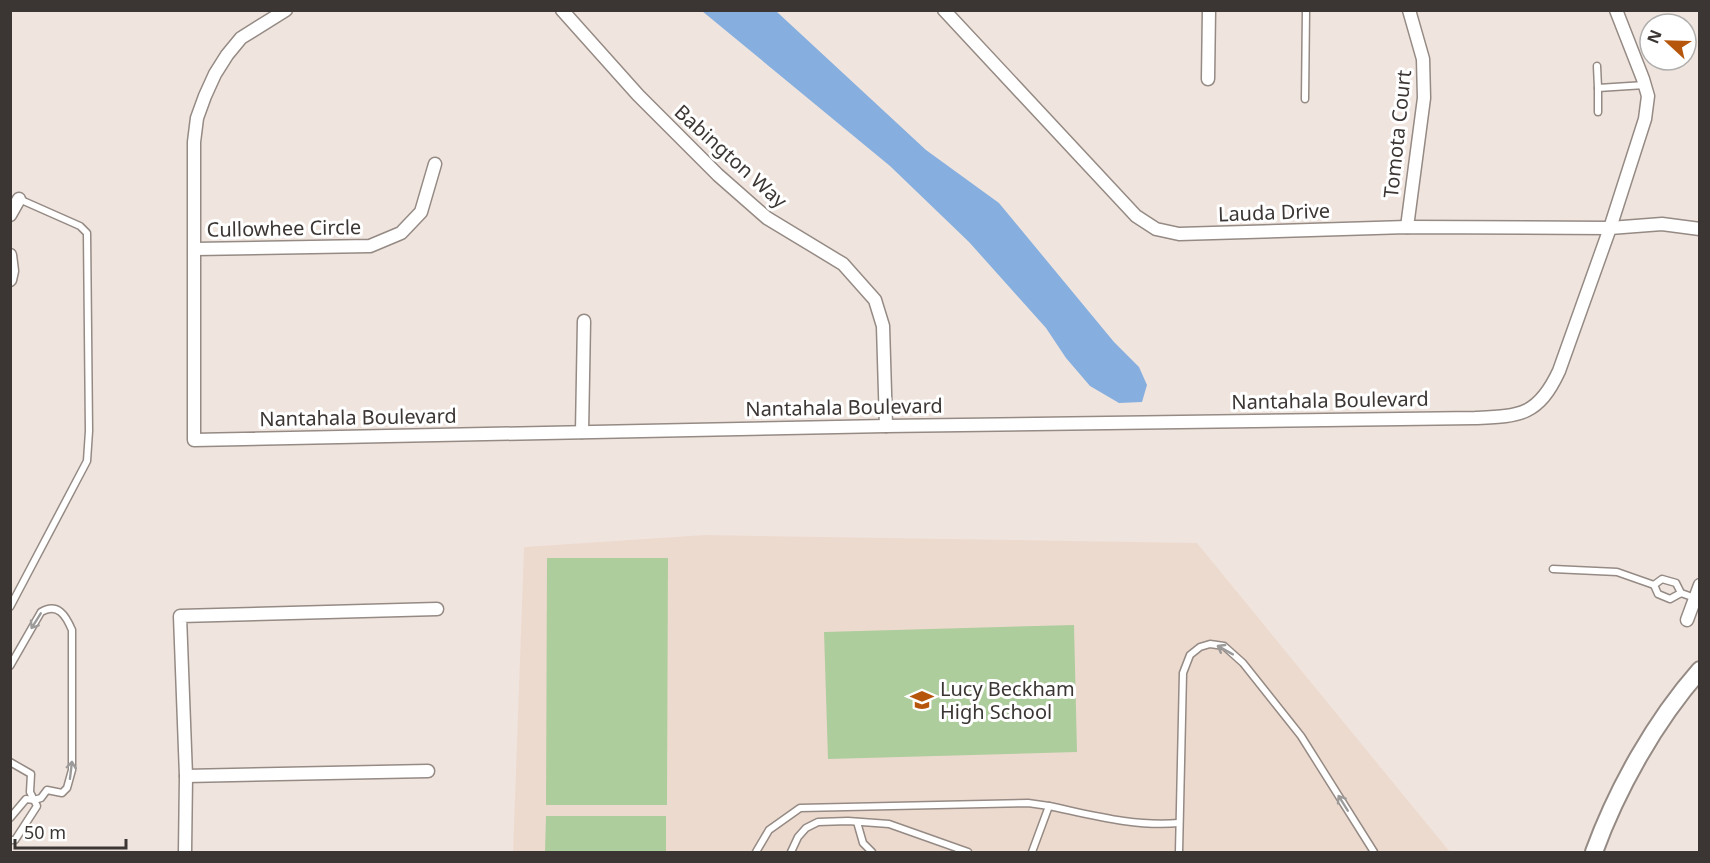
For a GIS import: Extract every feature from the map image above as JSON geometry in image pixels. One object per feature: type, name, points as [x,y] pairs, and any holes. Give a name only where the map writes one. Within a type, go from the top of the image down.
[{"type":"main road","points":[[1594,852],[1622,788],[1653,735],[1700,670]]},
{"type":"street","name":"Nantahala Boulevard","points":[[286,10],[241,38],[215,74],[197,118],[194,142],[194,440],[886,426],[1475,418],[1522,414],[1537,405],[1550,390],[1559,371],[1610,228],[1644,119],[1648,96],[1616,10]]},
{"type":"street","name":"Babington Way","points":[[562,10],[638,95],[718,175],[767,218],[843,264],[875,300],[883,326],[886,426]]},
{"type":"street","points":[[1208,79],[1209,10]]},
{"type":"street","name":"Tomota Court","points":[[1407,227],[1424,98],[1423,59],[1409,10]]},
{"type":"street","name":"Lauda Drive","points":[[945,11],[1136,216],[1156,229],[1179,234],[1407,227],[1610,228],[1662,224],[1700,229]]},
{"type":"street","name":"Cullowhee Circle","points":[[195,249],[370,246],[401,232],[421,212],[435,164]]},
{"type":"street","points":[[10,215],[19,199]]},
{"type":"street","points":[[10,255],[12,272],[10,280]]},
{"type":"street","points":[[582,432],[584,321]]},
{"type":"street","points":[[1687,620],[1700,585]]},
{"type":"street","points":[[186,852],[186,776],[180,616],[437,609]]},
{"type":"street","points":[[186,776],[428,771]]},
{"type":"lane","points":[[1305,99],[1306,10]]},
{"type":"lane","points":[[1597,66],[1598,112]]},
{"type":"lane","points":[[1598,88],[1645,85]]},
{"type":"lane","points":[[10,607],[14,593],[87,461],[89,431],[87,233],[80,226],[19,199]]},
{"type":"lane","points":[[1553,568],[1617,572],[1654,585],[1658,594],[1670,599],[1681,593]]},
{"type":"lane","points":[[1654,585],[1662,579],[1676,583],[1681,593],[1695,598]]},
{"type":"lane","points":[[10,666],[41,612],[48,608],[58,609],[66,616],[72,630],[72,770],[68,788],[62,793],[47,790],[41,798],[26,799],[10,819]]},
{"type":"lane","points":[[1179,852],[1183,673],[1190,655],[1200,646],[1210,644],[1224,646],[1243,663],[1301,736],[1374,852]]},
{"type":"lane","points":[[10,762],[31,774],[30,792],[36,806],[15,840],[10,840]]},
{"type":"lane","points":[[756,852],[769,830],[800,808],[1028,803],[1124,822],[1160,825],[1179,823]]},
{"type":"lane","points":[[1032,852],[1049,806]]},
{"type":"lane","points":[[791,852],[798,837],[806,828],[818,822],[888,824],[968,852]]},
{"type":"lane","points":[[857,822],[863,843],[872,852]]},
{"type":"shaded area","name":"Lucy Beckham High School","points":[[704,535],[1197,543],[1450,852],[513,852],[524,547]]},
{"type":"green space","points":[[547,558],[668,558],[667,805],[546,805]]},
{"type":"green space","points":[[1074,625],[1077,752],[828,759],[824,632]]},
{"type":"green space","points":[[546,816],[666,816],[666,852],[545,852]]},
{"type":"water","points":[[702,11],[776,11],[926,150],[999,203],[1114,342],[1139,367],[1147,385],[1142,402],[1119,403],[1090,386],[1066,358],[1046,328],[969,242],[890,166]]},
{"type":"place","name":"Lucy Beckham High School","points":[[922,700]]}]
